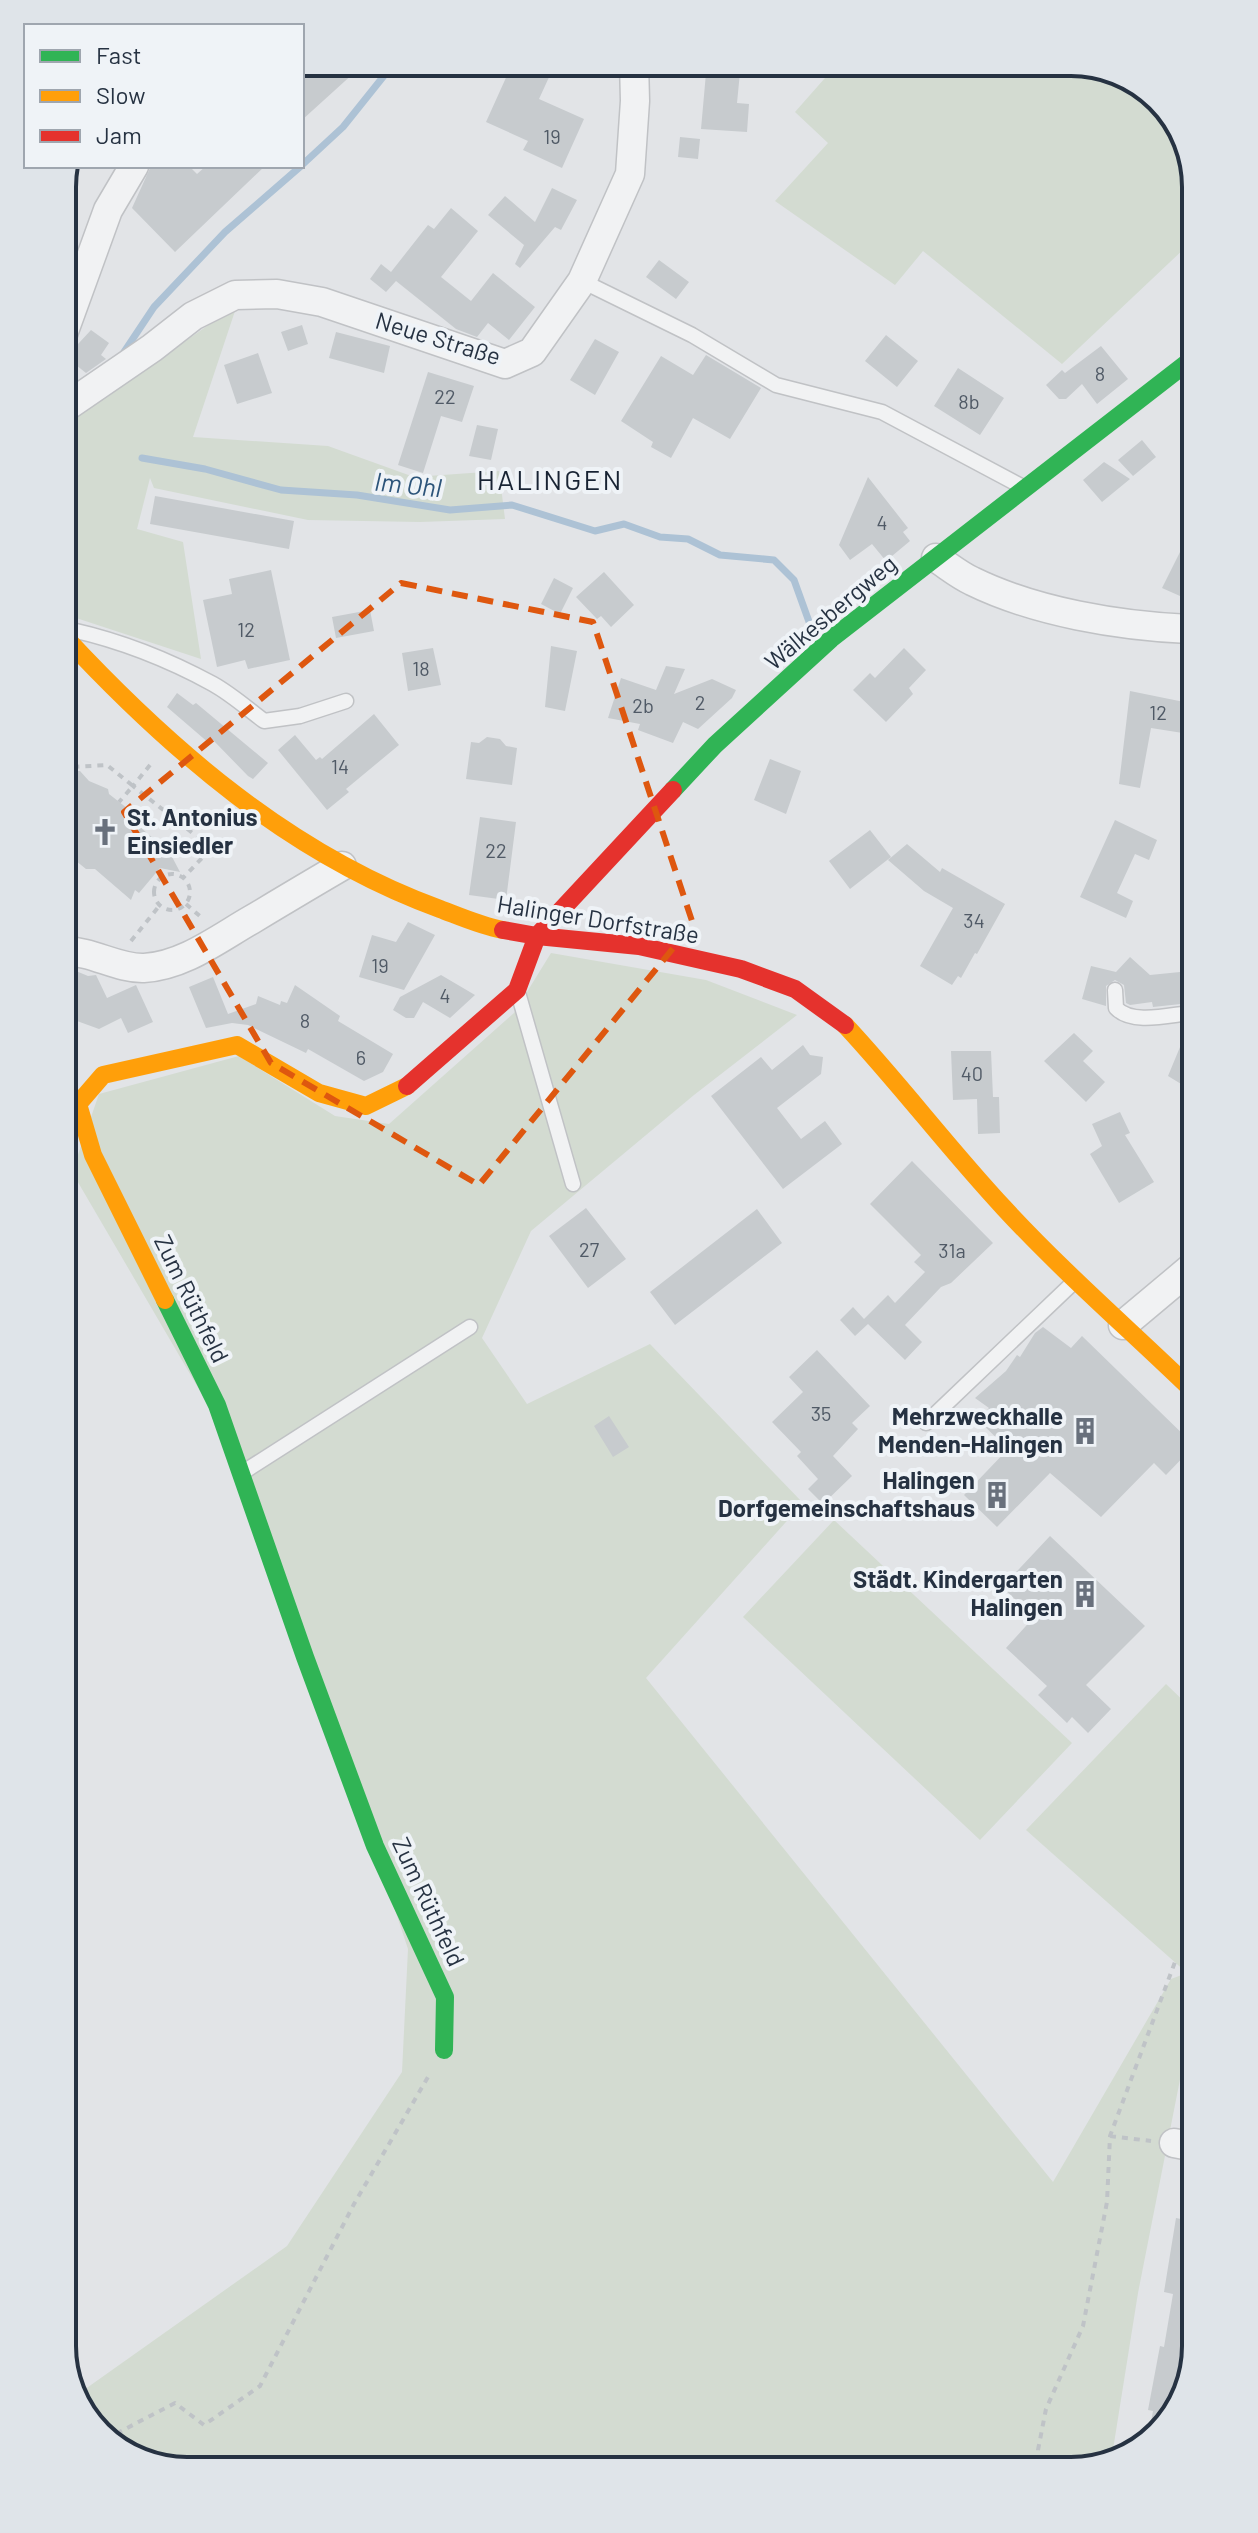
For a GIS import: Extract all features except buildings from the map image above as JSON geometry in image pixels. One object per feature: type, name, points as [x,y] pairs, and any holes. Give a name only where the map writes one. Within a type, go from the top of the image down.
[{"type":"street","name":"Neue Straße","points":[[76,400],[193,316],[235,295],[277,294],[322,302],[505,364],[532,352],[582,281],[630,174],[634,76]]},
{"type":"street","points":[[76,298],[108,210],[133,168]]},
{"type":"street","name":"Wälkesbergweg","points":[[537,936],[715,745],[831,639],[1182,367]]},
{"type":"street","points":[[936,558],[972,581],[1054,611],[1156,628],[1182,629]]},
{"type":"street","name":"Halinger Dorfstraße","points":[[76,649],[124,700],[223,787],[342,866],[452,915],[489,927],[537,936],[639,946],[741,969],[795,989],[845,1025],[1007,1211],[1182,1381]]},
{"type":"street","points":[[76,952],[139,968],[160,966],[202,949],[342,866]]},
{"type":"street","name":"Zum Rüthfeld","points":[[444,2050],[445,1997],[375,1846],[217,1405],[93,1155],[78,1104],[103,1075],[237,1045],[319,1093],[366,1106],[410,1084],[517,990],[537,936]]},
{"type":"street","points":[[1123,1325],[1182,1276]]},
{"type":"lane","points":[[582,281],[692,335],[776,385],[882,412],[1026,488]]},
{"type":"lane","points":[[76,631],[149,654],[215,685],[264,721],[300,716],[346,701]]},
{"type":"lane","points":[[517,990],[573,1184]]},
{"type":"lane","points":[[1115,990],[1116,1008],[1125,1016],[1182,1014]]},
{"type":"lane","points":[[926,1423],[1077,1279]]},
{"type":"lane","points":[[241,1473],[470,1327]]},
{"type":"path","points":[[76,767],[107,765],[200,839],[202,858],[183,878]]},
{"type":"path","points":[[119,802],[146,770]]},
{"type":"path","points":[[168,874],[183,878],[190,891],[188,902],[173,910],[160,905],[154,893],[155,879],[168,874]]},
{"type":"path","points":[[125,950],[160,905]]},
{"type":"path","points":[[1039,2457],[1046,2409],[1083,2326],[1107,2202],[1110,2136],[1175,1962]]},
{"type":"path","points":[[118,2433],[175,2403],[204,2425],[260,2386],[354,2204],[444,2050]]},
{"type":"path","points":[[1110,2136],[1182,2145]]},
{"type":"highlighted area","points":[[401,583],[593,622],[693,924],[479,1185],[271,1063],[124,812]]},
{"type":"shaded area","points":[[824,76],[1079,76],[1114,84],[1150,108],[1174,144],[1182,187],[1182,251],[1062,364],[923,251],[895,285],[775,201],[828,143],[795,112],[825,78]]},
{"type":"shaded area","points":[[237,305],[193,437],[328,446],[414,477],[499,471],[505,519],[420,522],[308,520],[154,488],[150,478],[137,529],[183,542],[201,659],[76,618],[76,418]]},
{"type":"shaded area","points":[[551,953],[706,980],[797,1015],[694,1095],[531,1231],[482,1338],[527,1404],[650,1344],[803,1503],[646,1678],[1053,2182],[1171,1979],[1182,1975],[1182,2069],[1138,2293],[1113,2449],[1071,2457],[179,2457],[144,2449],[119,2434],[99,2414],[84,2390],[287,2246],[402,2072],[408,1949],[252,1480],[76,1179],[76,1160],[99,1094],[239,1056],[335,1116],[389,1124],[514,1013]]},
{"type":"shaded area","points":[[834,1520],[1072,1743],[980,1840],[743,1617]]},
{"type":"shaded area","points":[[1166,1684],[1182,1699],[1182,1969],[1026,1830]]},
{"type":"waterway","points":[[304,163],[343,127],[384,76]]},
{"type":"waterway","points":[[122,355],[154,307],[225,232],[299,168]]},
{"type":"waterway","name":"Im Ohl","points":[[142,458],[205,469],[281,490],[357,495],[450,510],[512,505],[595,531],[624,524],[660,537],[688,539],[720,555],[774,560],[794,580],[812,630]]},
{"type":"traffic: fast","points":[[673,790],[715,745],[831,639],[1182,367]]},
{"type":"traffic: fast","points":[[165,1300],[217,1405],[375,1846],[445,1997],[444,2050]]},
{"type":"traffic: slow","points":[[76,649],[190,758],[284,829],[333,860],[385,886],[471,921],[503,930]]},
{"type":"traffic: slow","points":[[845,1025],[1026,1232],[1182,1381]]},
{"type":"traffic: slow","points":[[165,1300],[93,1155],[78,1104],[103,1075],[237,1045],[319,1093],[366,1106],[407,1086]]},
{"type":"traffic: jam","points":[[407,1086],[517,990],[537,936],[673,790]]},
{"type":"traffic: jam","points":[[503,930],[639,946],[741,969],[795,989],[845,1025]]},
{"type":"place","name":"St. Antonius Einsiedler","points":[[105,832]]},
{"type":"place","name":"Mehrzweckhalle Menden-Halingen","points":[[1085,1431]]},
{"type":"place","name":"Halingen Dorfgemeinschaftshaus","points":[[997,1495]]},
{"type":"place","name":"Städt. Kindergarten Halingen","points":[[1085,1594]]},
{"type":"district","name":"HALINGEN","points":[[550,480]]}]
